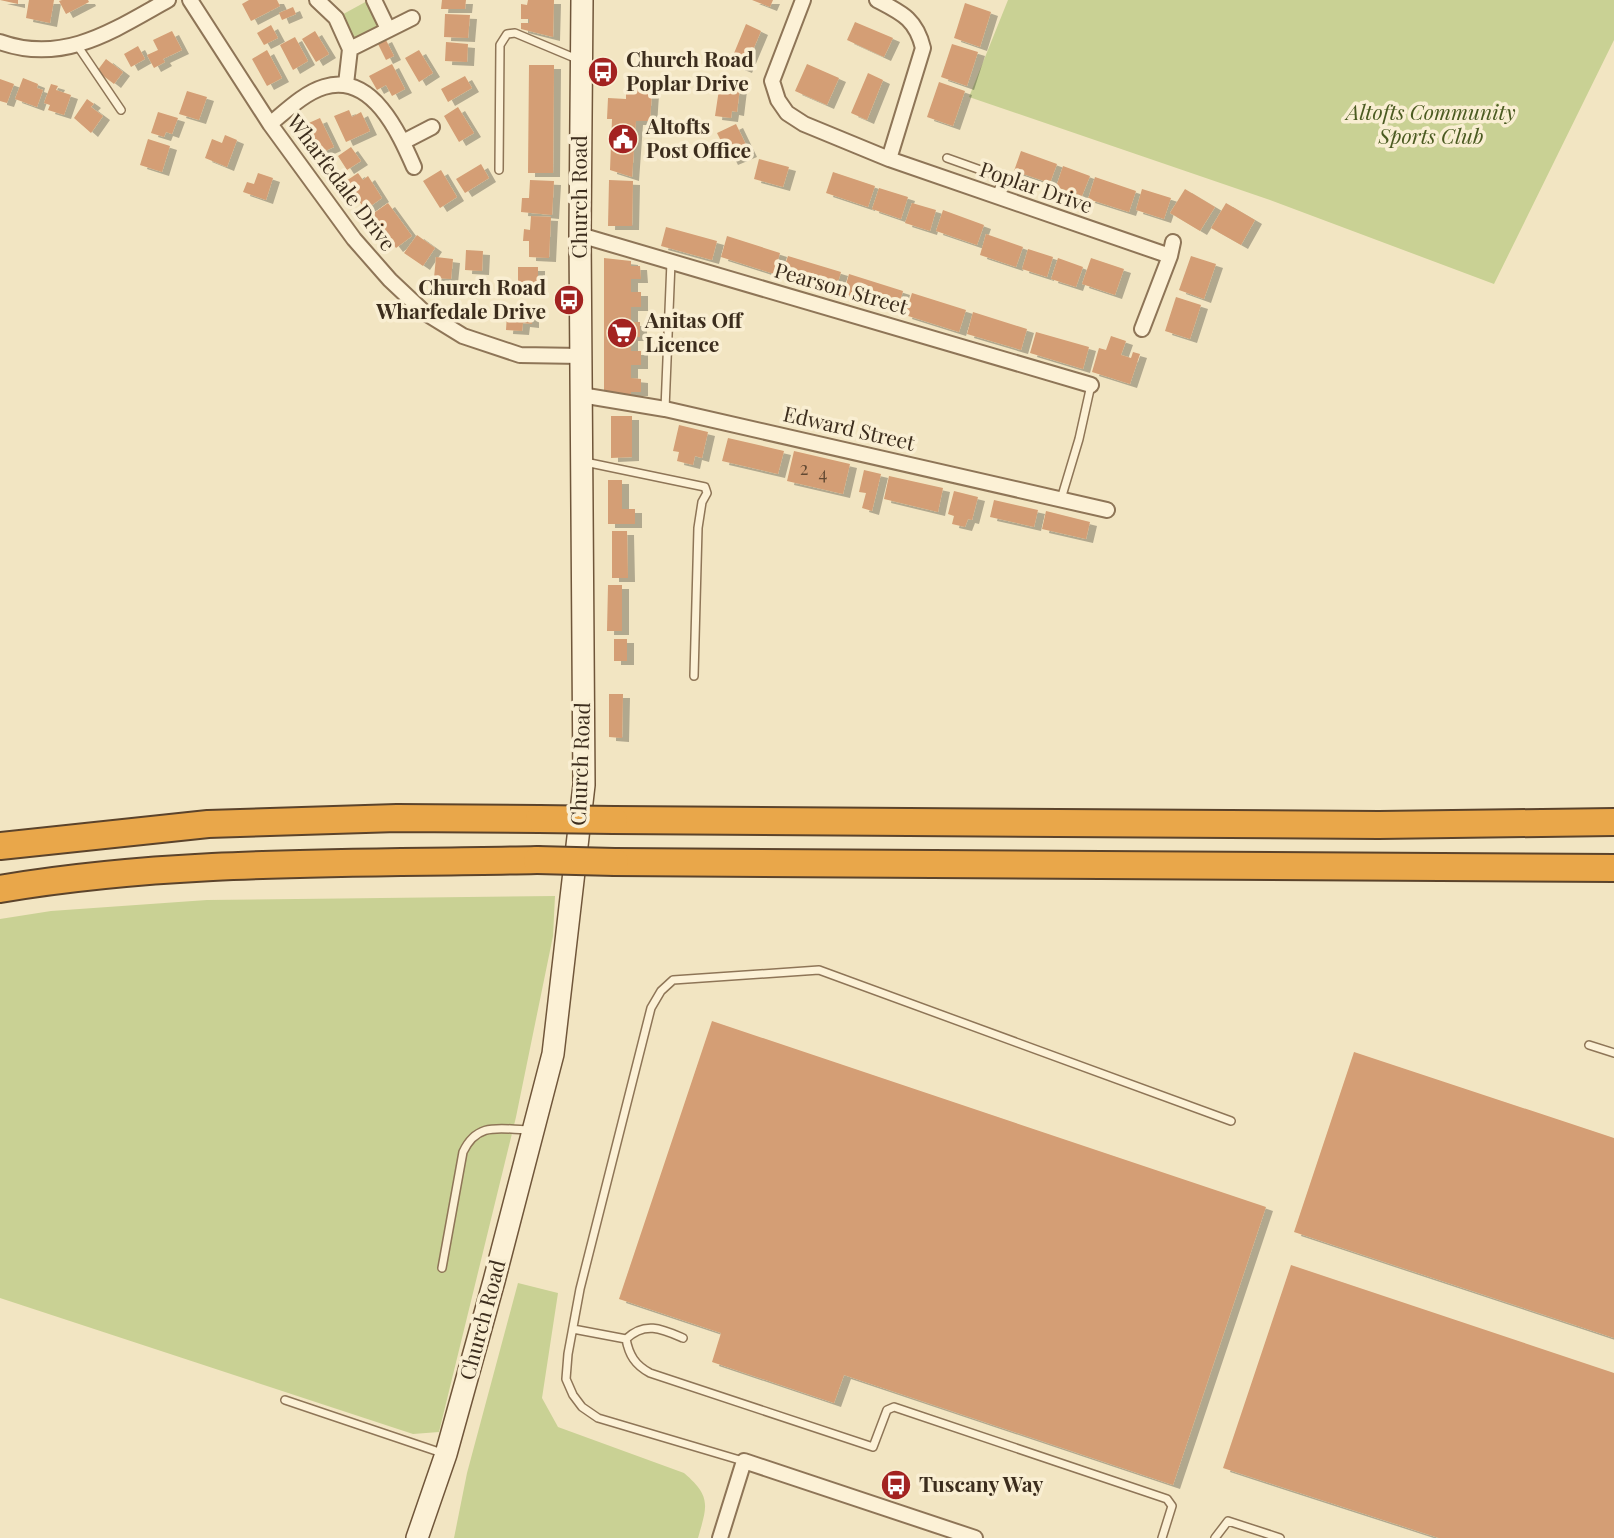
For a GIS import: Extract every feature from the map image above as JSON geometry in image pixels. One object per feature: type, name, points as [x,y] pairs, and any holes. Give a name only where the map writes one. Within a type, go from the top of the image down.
[{"type":"highway","points":[[0,846],[208,824],[397,818],[1365,825],[1614,821]]},
{"type":"highway","points":[[0,889],[70,877],[230,867],[537,860],[1614,868]]},
{"type":"street","points":[[0,42],[28,49],[54,50],[77,45],[117,29],[168,0]]},
{"type":"street","name":"Wharfedale Drive","points":[[190,0],[270,124],[354,239],[390,280],[425,312],[463,336],[520,355],[582,356]]},
{"type":"street","points":[[317,0],[336,18],[350,49],[346,85]]},
{"type":"street","points":[[374,0],[388,29]]},
{"type":"street","name":"Church Road","points":[[417,1538],[446,1454],[552,1054],[584,785],[580,235],[582,0]]},
{"type":"street","name":"Poplar Drive","points":[[803,0],[772,81],[778,100],[787,113],[804,124],[889,159],[996,197],[1172,249],[1142,330]]},
{"type":"street","points":[[877,0],[905,17],[919,31],[923,48],[889,159]]},
{"type":"street","points":[[350,49],[412,18]]},
{"type":"street","points":[[270,124],[299,101],[324,87],[346,85],[363,92],[377,104],[403,142],[414,167]]},
{"type":"street","points":[[403,142],[432,127]]},
{"type":"street","name":"Pearson Street","points":[[580,235],[1091,384]]},
{"type":"street","name":"Edward Street","points":[[581,395],[665,409],[1107,510]]},
{"type":"street","points":[[720,1538],[744,1461],[975,1538]]},
{"type":"lane","points":[[499,170],[500,45],[507,34],[515,33],[581,60]]},
{"type":"lane","points":[[77,45],[121,110]]},
{"type":"lane","points":[[947,158],[1003,178],[996,197]]},
{"type":"lane","points":[[665,409],[671,261]]},
{"type":"lane","points":[[1061,499],[1079,439],[1091,384]]},
{"type":"lane","points":[[581,461],[705,487],[707,493],[702,502],[698,528],[694,676]]},
{"type":"lane","points":[[744,1461],[598,1418],[582,1407],[566,1379],[579,1289],[652,1007],[661,991],[673,980],[819,970],[1231,1121]]},
{"type":"lane","points":[[1588,1045],[1614,1053]]},
{"type":"lane","points":[[442,1268],[463,1152],[468,1140],[481,1130],[533,1130]]},
{"type":"lane","points":[[626,1339],[632,1333],[650,1327],[683,1338]]},
{"type":"lane","points":[[573,1329],[626,1339]]},
{"type":"lane","points":[[626,1339],[629,1354],[642,1369],[650,1373],[873,1447],[887,1410],[894,1407],[1167,1499],[1172,1506],[1162,1538]]},
{"type":"lane","points":[[285,1400],[446,1454]]},
{"type":"lane","points":[[1215,1538],[1228,1521],[1280,1538]]},
{"type":"green space","points":[[369,0],[388,29],[350,49],[336,18]]},
{"type":"green space","name":"Altofts Community Sports Club","points":[[1008,0],[1614,0],[1614,40],[1494,284],[1270,200],[969,97]]},
{"type":"green space","points":[[555,896],[553,936],[516,1117],[439,1432],[413,1434],[0,1298],[0,919],[51,911],[207,900]]},
{"type":"green space","points":[[518,1283],[558,1293],[542,1398],[558,1427],[684,1473],[699,1489],[705,1503],[698,1538],[454,1538],[467,1473]]},
{"type":"building","points":[[0,0],[18,0],[18,4]]},
{"type":"building","points":[[29,0],[54,0],[50,23],[26,18]]},
{"type":"building","points":[[249,0],[277,0],[280,6],[251,21],[242,4]]},
{"type":"building","points":[[442,0],[466,0],[465,9],[441,9]]},
{"type":"building","points":[[528,0],[554,0],[553,37],[521,29],[521,23],[529,23],[529,19],[521,19],[521,4],[527,5]]},
{"type":"building","points":[[752,0],[773,0],[770,7]]},
{"type":"building","points":[[59,1],[89,2],[66,14]]},
{"type":"building","points":[[965,3],[991,12],[980,47],[954,38]]},
{"type":"building","points":[[293,7],[296,14],[282,20],[279,13]]},
{"type":"building","points":[[445,14],[470,15],[468,38],[444,37]]},
{"type":"building","points":[[855,22],[893,38],[884,57],[847,40]]},
{"type":"building","points":[[746,24],[761,31],[745,69],[730,63]]},
{"type":"building","points":[[271,25],[278,38],[264,45],[257,33]]},
{"type":"building","points":[[172,31],[182,50],[163,59],[165,62],[154,68],[147,55],[158,50],[153,40]]},
{"type":"building","points":[[315,31],[329,54],[316,62],[302,39]]},
{"type":"building","points":[[295,37],[308,61],[293,70],[280,45]]},
{"type":"building","points":[[385,38],[394,56],[386,60],[377,42]]},
{"type":"building","points":[[446,42],[468,44],[467,62],[445,61]]},
{"type":"building","points":[[952,44],[978,52],[967,86],[941,77]]},
{"type":"building","points":[[138,46],[145,59],[131,67],[124,54]]},
{"type":"building","points":[[267,50],[282,78],[267,86],[252,59]]},
{"type":"building","points":[[419,50],[433,73],[419,82],[405,58]]},
{"type":"building","points":[[106,59],[123,72],[114,84],[97,71]]},
{"type":"building","points":[[392,64],[405,89],[392,96],[386,85],[377,90],[369,76]]},
{"type":"building","points":[[807,64],[839,78],[827,105],[795,91]]},
{"type":"building","points":[[529,65],[554,65],[553,173],[528,173]]},
{"type":"building","points":[[868,73],[883,80],[867,120],[851,113]]},
{"type":"building","points":[[465,76],[472,88],[448,102],[441,89]]},
{"type":"building","points":[[721,76],[741,79],[737,112],[732,111],[731,118],[715,116]]},
{"type":"building","points":[[23,78],[38,84],[37,88],[43,90],[37,107],[15,99]]},
{"type":"building","points":[[0,79],[14,84],[7,103],[0,101]]},
{"type":"building","points":[[939,82],[965,91],[953,126],[927,117]]},
{"type":"building","points":[[51,84],[58,86],[56,90],[71,95],[64,115],[48,110],[50,105],[44,103]]},
{"type":"building","points":[[626,86],[638,87],[638,91],[652,91],[650,121],[636,121],[632,177],[610,170],[612,119],[607,119],[608,98],[626,99]]},
{"type":"building","points":[[187,91],[207,97],[199,120],[179,114]]},
{"type":"building","points":[[87,99],[94,104],[91,107],[103,116],[91,133],[74,118]]},
{"type":"building","points":[[458,107],[474,133],[459,142],[444,116]]},
{"type":"building","points":[[349,110],[352,117],[361,112],[370,131],[346,142],[334,116]]},
{"type":"building","points":[[158,112],[178,118],[172,134],[166,132],[164,137],[151,133]]},
{"type":"building","points":[[320,118],[334,147],[316,155],[302,126]]},
{"type":"building","points":[[736,124],[750,153],[731,161],[717,133]]},
{"type":"building","points":[[225,135],[237,140],[227,167],[205,158],[212,139],[222,143]]},
{"type":"building","points":[[148,139],[170,146],[162,172],[140,165]]},
{"type":"building","points":[[351,147],[361,161],[347,170],[338,156]]},
{"type":"building","points":[[1021,151],[1057,164],[1050,183],[1014,171]]},
{"type":"building","points":[[759,159],[789,167],[783,187],[754,179]]},
{"type":"building","points":[[481,164],[489,178],[465,193],[456,179]]},
{"type":"building","points":[[1063,166],[1090,176],[1082,196],[1056,187]]},
{"type":"building","points":[[441,170],[457,197],[440,208],[423,181]]},
{"type":"building","points":[[833,172],[875,186],[868,207],[826,193]]},
{"type":"building","points":[[258,173],[273,178],[266,200],[243,192],[247,182],[254,184]]},
{"type":"building","points":[[358,173],[363,180],[368,176],[382,198],[365,210],[346,181]]},
{"type":"building","points":[[1095,177],[1136,191],[1129,212],[1088,199]]},
{"type":"building","points":[[530,180],[554,181],[552,215],[521,212],[522,198],[529,198]]},
{"type":"building","points":[[609,180],[633,181],[632,226],[608,226]]},
{"type":"building","points":[[879,188],[908,197],[901,219],[872,209]]},
{"type":"building","points":[[1142,189],[1171,198],[1164,219],[1136,210]]},
{"type":"building","points":[[1185,189],[1215,207],[1200,231],[1170,213]]},
{"type":"building","points":[[388,203],[412,236],[396,248],[371,215]]},
{"type":"building","points":[[912,203],[936,210],[930,231],[905,223]]},
{"type":"building","points":[[1226,203],[1255,220],[1241,245],[1211,228]]},
{"type":"building","points":[[943,210],[984,225],[977,245],[936,231]]},
{"type":"building","points":[[531,216],[551,217],[549,258],[529,257],[529,241],[523,241],[524,229],[530,230]]},
{"type":"building","points":[[666,227],[717,241],[712,260],[661,246]]},
{"type":"building","points":[[986,234],[1023,247],[1016,267],[980,255]]},
{"type":"building","points":[[417,235],[435,248],[423,266],[404,253]]},
{"type":"building","points":[[727,236],[780,253],[774,274],[721,257]]},
{"type":"building","points":[[1028,249],[1053,257],[1047,277],[1022,269]]},
{"type":"building","points":[[466,250],[483,251],[482,271],[465,270]]},
{"type":"building","points":[[788,256],[841,272],[835,292],[781,276]]},
{"type":"building","points":[[1191,256],[1216,264],[1204,299],[1179,290]]},
{"type":"building","points":[[436,257],[453,259],[451,279],[434,278]]},
{"type":"building","points":[[604,258],[631,261],[631,266],[640,266],[641,279],[631,279],[631,292],[641,292],[641,307],[631,307],[631,322],[640,322],[640,337],[631,337],[631,351],[641,351],[641,365],[631,365],[631,378],[641,379],[641,392],[631,392],[631,398],[604,394]]},
{"type":"building","points":[[1058,258],[1083,267],[1076,287],[1051,279]]},
{"type":"building","points":[[1091,258],[1124,269],[1115,295],[1082,284]]},
{"type":"building","points":[[518,267],[538,267],[538,293],[518,293]]},
{"type":"building","points":[[849,274],[903,291],[897,312],[843,295]]},
{"type":"building","points":[[912,293],[966,310],[959,332],[905,315]]},
{"type":"building","points":[[1176,297],[1201,305],[1190,339],[1165,331]]},
{"type":"building","points":[[511,307],[532,308],[532,324],[523,323],[522,331],[506,330],[507,314],[511,314]]},
{"type":"building","points":[[973,312],[1027,329],[1021,350],[967,334]]},
{"type":"building","points":[[1036,332],[1089,347],[1083,369],[1030,353]]},
{"type":"building","points":[[1111,336],[1126,341],[1121,355],[1131,358],[1133,352],[1140,354],[1130,384],[1092,372],[1099,348],[1106,350]]},
{"type":"building","points":[[611,416],[632,416],[632,457],[611,458]]},
{"type":"building","points":[[679,425],[708,432],[702,458],[695,456],[693,465],[677,461],[679,452],[673,451]]},
{"type":"building","points":[[728,438],[784,451],[778,474],[722,461]]},
{"type":"building","points":[[794,451],[850,464],[843,494],[787,481]]},
{"type":"building","points":[[864,470],[881,474],[872,511],[862,508],[866,493],[859,492]]},
{"type":"building","points":[[889,476],[943,488],[938,512],[884,499]]},
{"type":"building","points":[[608,480],[622,480],[622,509],[635,509],[635,524],[608,524]]},
{"type":"building","points":[[954,491],[978,497],[972,520],[968,519],[965,527],[952,524],[954,516],[948,514]]},
{"type":"building","points":[[994,500],[1038,510],[1034,527],[990,517]]},
{"type":"building","points":[[1046,511],[1090,522],[1086,539],[1042,529]]},
{"type":"building","points":[[612,531],[627,531],[628,578],[612,578]]},
{"type":"building","points":[[608,585],[622,585],[622,631],[607,631]]},
{"type":"building","points":[[614,639],[627,639],[627,661],[614,661]]},
{"type":"building","points":[[609,694],[623,694],[622,738],[609,737]]},
{"type":"building","points":[[712,1021],[1266,1207],[1173,1485],[844,1375],[834,1403],[712,1362],[721,1333],[619,1299]]},
{"type":"building","points":[[1354,1052],[1614,1138],[1614,1338],[1294,1232]]},
{"type":"building","points":[[1291,1265],[1614,1373],[1614,1538],[1439,1538],[1223,1468]]},
{"type":"place","name":"Church Road Poplar Drive","points":[[603,72]]},
{"type":"place","name":"Altofts Post Office","points":[[623,139]]},
{"type":"place","name":"Church Road Wharfedale Drive","points":[[569,300]]},
{"type":"place","name":"Anitas Off Licence","points":[[622,333]]},
{"type":"place","name":"Tuscany Way","points":[[896,1485]]}]
